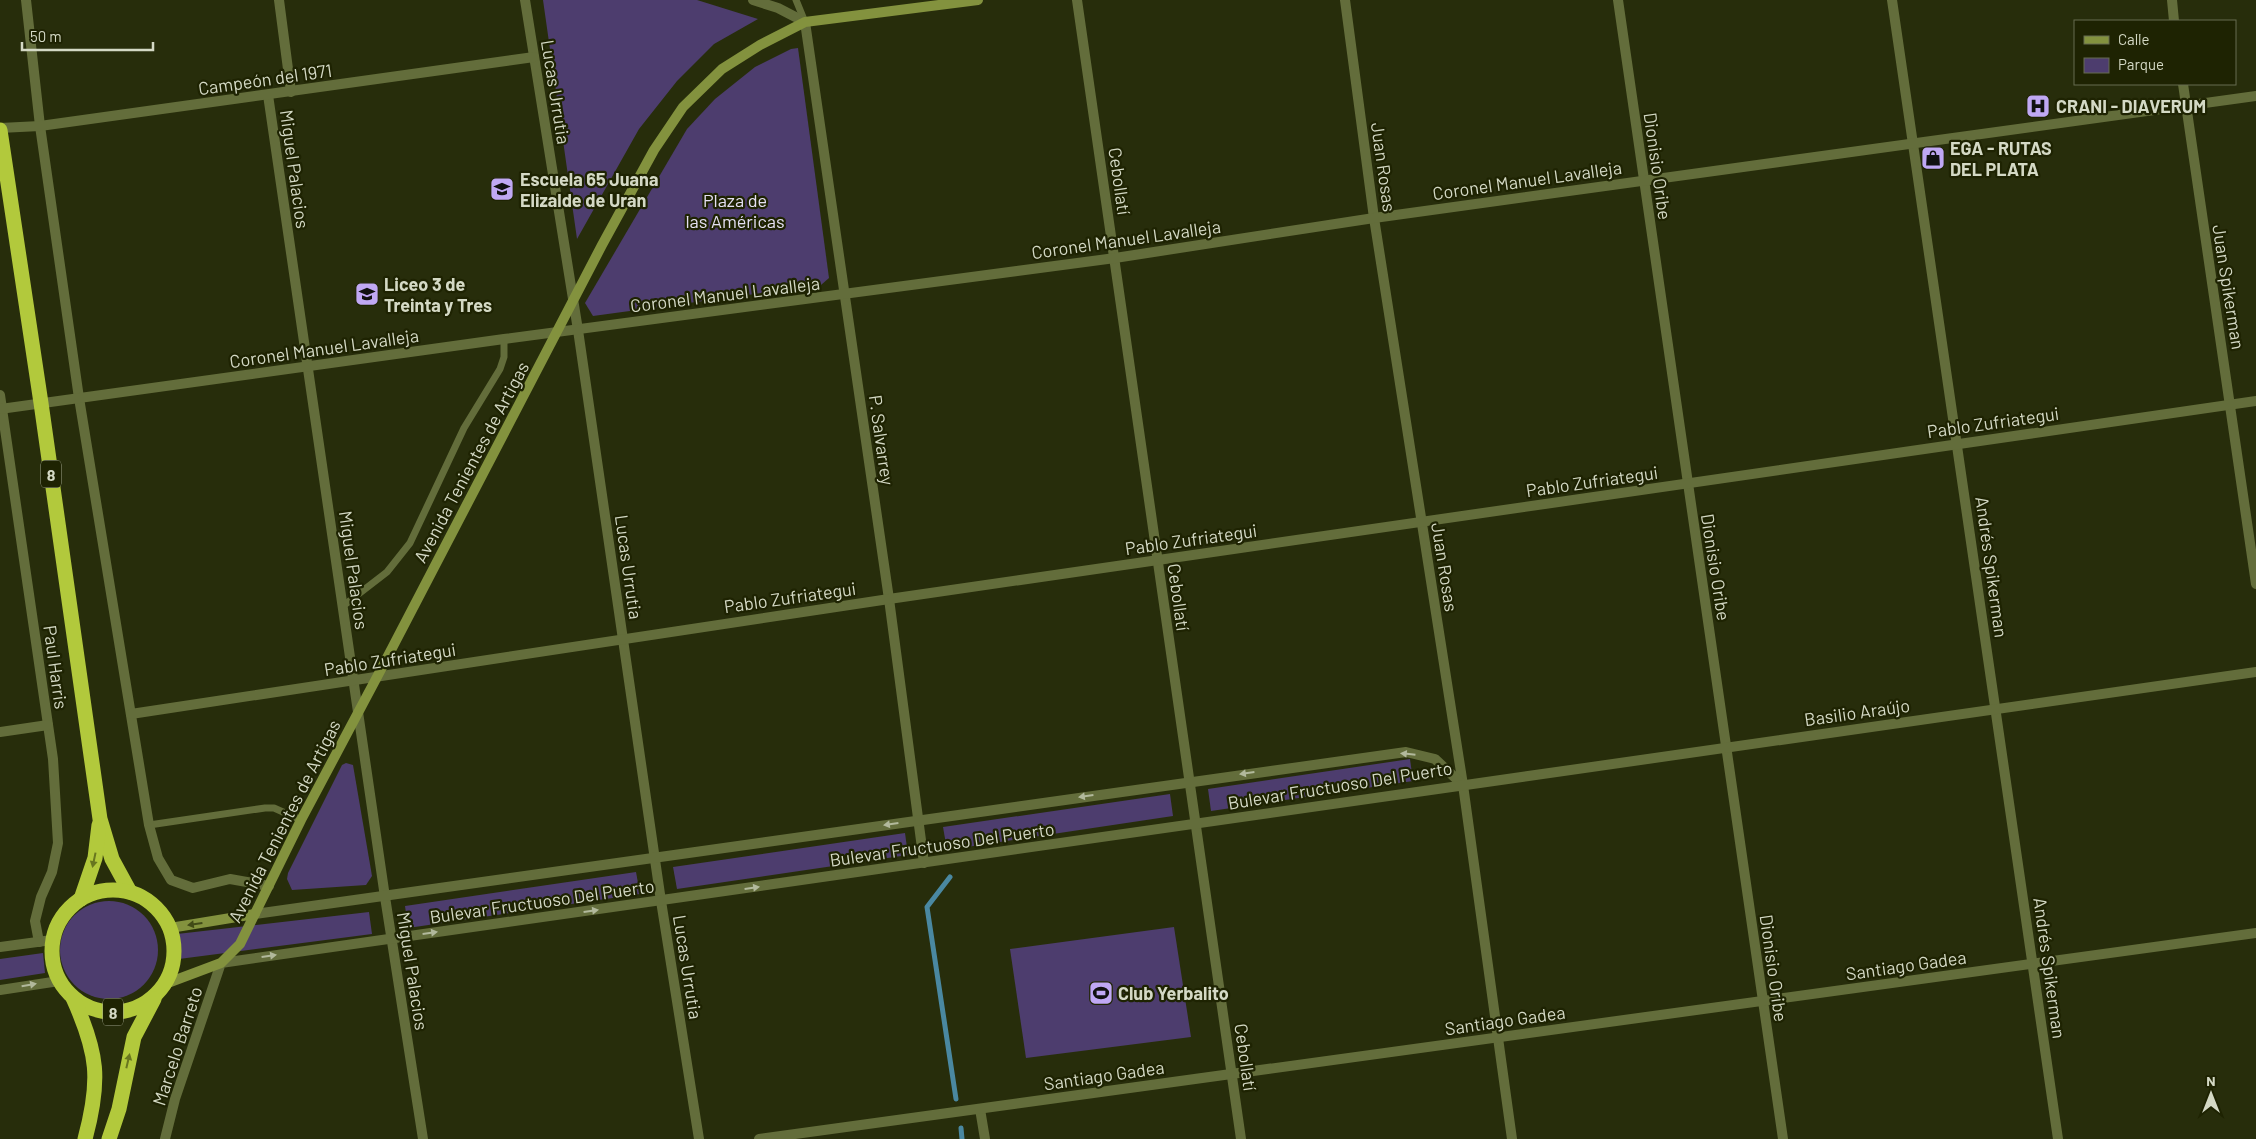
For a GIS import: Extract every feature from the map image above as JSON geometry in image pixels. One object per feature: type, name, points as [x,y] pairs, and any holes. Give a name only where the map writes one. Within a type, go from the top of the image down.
[{"type":"highway","name":"8","points":[[0,129],[100,818],[112,859],[130,892]]},
{"type":"highway","name":"8","points":[[80,899],[95,858],[100,818]]},
{"type":"highway","name":"8","points":[[85,1139],[93,1108],[95,1060],[89,1032],[73,998],[59,981],[46,941],[67,910],[80,899],[96,892],[113,890],[130,892],[147,900],[161,912],[170,928],[175,956],[173,970],[155,996],[134,1037],[119,1109],[109,1139]]},
{"type":"highway","name":"8","points":[[73,998],[88,1008],[105,1012],[123,1012],[140,1006],[155,996]]},
{"type":"street","points":[[26,0],[40,126],[79,398],[132,714],[148,825],[158,858],[171,880],[193,888],[230,879],[269,886]]},
{"type":"street","name":"Miguel Palacios","points":[[279,0],[290,92]]},
{"type":"street","name":"Lucas Urrutia","points":[[526,0],[578,330],[661,901],[699,1139]]},
{"type":"street","points":[[753,0],[778,8],[805,22]]},
{"type":"street","name":"Avenida Tenientes de Artigas","points":[[221,964],[240,944],[300,820],[377,677],[573,300],[654,150],[684,107],[722,70],[760,45],[805,22],[978,0]]},
{"type":"street","name":"Cebollatí","points":[[1077,0],[1241,1139]]},
{"type":"street","name":"Juan Rosas","points":[[1346,0],[1374,218],[1463,786],[1512,1139]]},
{"type":"street","name":"Dionisio Oribe","points":[[1618,0],[1783,1139]]},
{"type":"street","name":"Andrés Spikerman","points":[[1892,0],[2058,1139]]},
{"type":"street","points":[[2172,0],[2174,20]]},
{"type":"street","name":"P. Salvarrey","points":[[805,22],[889,599],[924,863]]},
{"type":"street","name":"Campeón del 1971","points":[[0,129],[40,126],[534,57]]},
{"type":"street","name":"Juan Spikerman","points":[[2182,85],[2256,584]]},
{"type":"street","name":"Miguel Palacios","points":[[268,95],[385,897],[423,1139]]},
{"type":"street","name":"Coronel Manuel Lavalleja","points":[[1,409],[308,368],[504,339],[1115,258],[1374,218],[2256,96]]},
{"type":"street","name":"Paul Harris","points":[[0,395],[48,725],[58,843],[52,872],[41,897],[35,921],[46,941]]},
{"type":"street","name":"Pablo Zufriategui","points":[[132,714],[623,638],[2256,401]]},
{"type":"street","name":"Basilio Araújo","points":[[1463,786],[2256,672]]},
{"type":"street","points":[[0,732],[48,725]]},
{"type":"street","name":"Bulevar Fructuoso Del Puerto","points":[[170,928],[255,914],[385,897],[1188,781],[1406,752],[1435,759],[1463,786]]},
{"type":"street","name":"Bulevar Fructuoso Del Puerto","points":[[165,984],[221,964],[1463,786]]},
{"type":"street","name":"Santiago Gadea","points":[[759,1139],[2256,933]]},
{"type":"street","points":[[0,947],[46,941]]},
{"type":"street","name":"Marcelo Barreto","points":[[165,1139],[175,1099],[221,964]]},
{"type":"street","points":[[0,990],[59,981]]},
{"type":"street","points":[[980,1109],[985,1139]]},
{"type":"lane","points":[[796,0],[805,22]]},
{"type":"lane","points":[[343,606],[388,572],[410,543],[464,428],[500,369],[504,357],[504,339]]},
{"type":"lane","points":[[148,825],[265,808],[274,808],[300,820]]},
{"type":"green space","points":[[543,0],[697,0],[758,19],[714,44],[677,81],[639,129],[577,239]]},
{"type":"green space","name":"Plaza de las Américas","points":[[798,48],[829,278],[821,285],[593,316],[585,303],[687,129],[715,99],[755,67],[791,49]]},
{"type":"green space","points":[[1410,759],[1413,781],[1211,811],[1208,789]]},
{"type":"green space","points":[[346,763],[353,765],[372,876],[366,885],[292,890],[287,879],[288,873],[342,765]]},
{"type":"green space","points":[[1170,794],[1173,816],[947,850],[943,827]]},
{"type":"green space","points":[[905,833],[908,855],[677,889],[673,867]]},
{"type":"green space","points":[[636,872],[640,894],[408,928],[405,906]]},
{"type":"green space","points":[[109,901],[128,905],[144,915],[154,931],[158,950],[154,969],[144,985],[128,995],[109,999],[90,995],[74,985],[64,969],[60,950],[64,931],[74,915],[90,905]]},
{"type":"green space","points":[[369,912],[372,934],[179,959],[177,934]]},
{"type":"green space","name":"Club Yerbalito","points":[[1174,927],[1191,1037],[1026,1058],[1010,949]]},
{"type":"green space","points":[[43,953],[45,973],[0,980],[0,959]]},
{"type":"waterway","points":[[950,877],[927,907],[956,1099]]},
{"type":"waterway","points":[[961,1128],[962,1139]]},
{"type":"place","name":"CRANI - DIAVERUM","points":[[2038,106]]},
{"type":"place","name":"EGA - RUTAS DEL PLATA","points":[[1933,158]]},
{"type":"place","name":"Escuela 65 Juana Elizalde de Uran","points":[[502,189]]},
{"type":"place","name":"Liceo 3 de Treinta y Tres","points":[[367,294]]},
{"type":"place","name":"Club Yerbalito","points":[[1101,993]]}]
